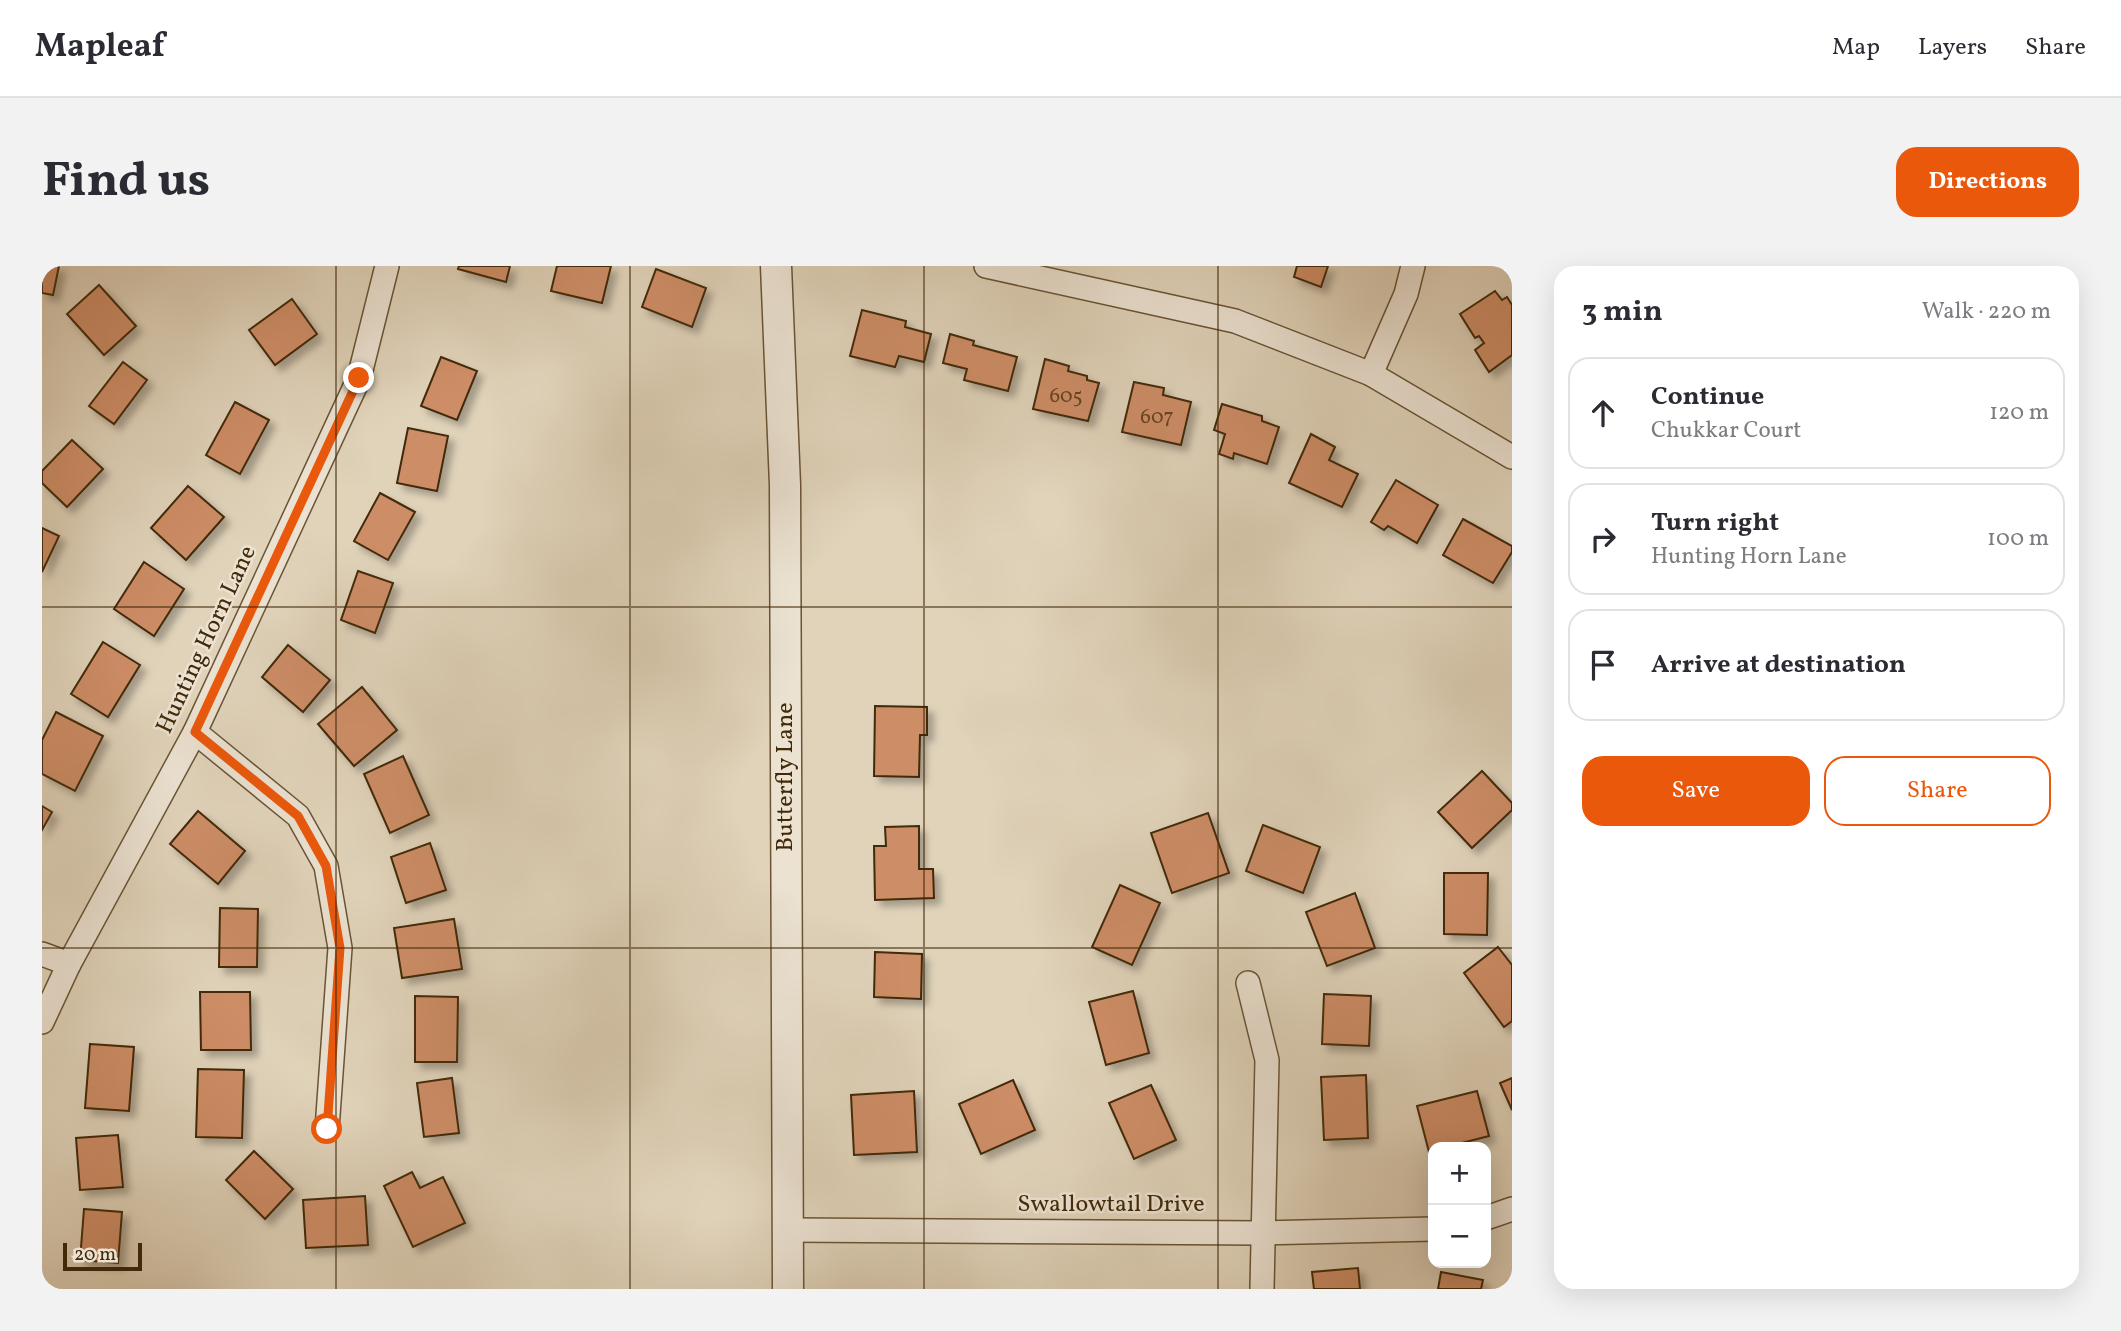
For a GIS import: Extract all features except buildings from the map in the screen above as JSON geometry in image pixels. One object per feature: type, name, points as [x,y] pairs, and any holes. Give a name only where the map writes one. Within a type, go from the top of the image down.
[{"type":"street","name":"Hunting Horn Lane","points":[[42,1023],[69,964],[195,732],[359,378],[387,266]]},
{"type":"street","name":"Butterfly Lane","points":[[776,266],[785,485],[788,1289]]},
{"type":"street","points":[[986,266],[1235,321],[1371,374],[1512,457]]},
{"type":"street","points":[[1371,374],[1406,294],[1413,266]]},
{"type":"street","points":[[195,732],[298,816],[326,866],[340,948],[327,1129]]},
{"type":"street","points":[[42,954],[69,964]]},
{"type":"street","points":[[1248,983],[1266,1060],[1262,1289]]},
{"type":"street","points":[[1491,1216],[1512,1209]]},
{"type":"street","name":"Swallowtail Drive","points":[[789,1230],[1263,1233],[1428,1229]]},
{"type":"route","points":[[327,1129],[340,948],[326,866],[298,816],[195,732],[359,378]]}]
